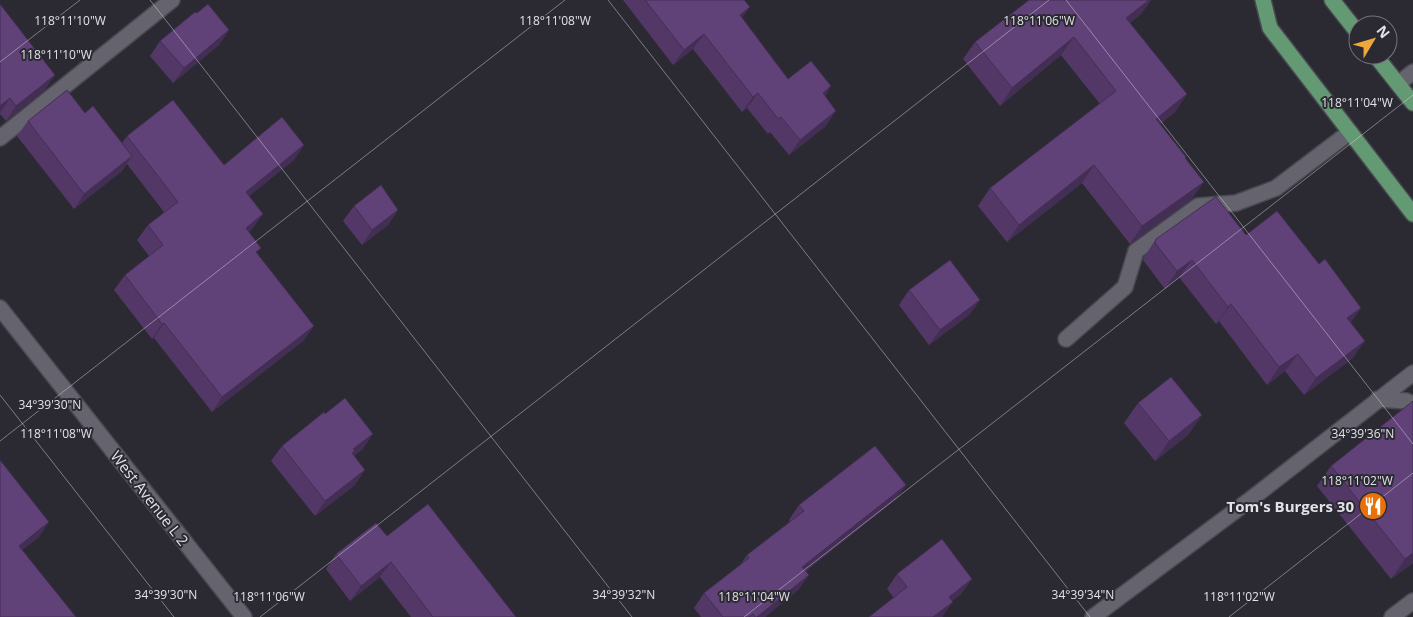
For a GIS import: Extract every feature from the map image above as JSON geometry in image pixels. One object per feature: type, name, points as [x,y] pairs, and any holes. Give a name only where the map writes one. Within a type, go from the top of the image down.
[{"type":"main road","points":[[1263,0],[1270,28],[1413,214]]},
{"type":"main road","points":[[1332,0],[1348,20]]},
{"type":"main road","points":[[1383,65],[1413,103]]},
{"type":"street","points":[[0,138],[172,0]]},
{"type":"street","points":[[1398,84],[1413,72]]},
{"type":"street","points":[[1066,339],[1125,287],[1136,251],[1159,234],[1198,206],[1236,203],[1276,188],[1350,132]]},
{"type":"street","name":"West Avenue L 2","points":[[0,308],[244,617]]},
{"type":"street","points":[[1093,617],[1413,373]]},
{"type":"street","points":[[1378,399],[1406,401],[1413,404]]},
{"type":"street","points":[[1392,617],[1413,601]]},
{"type":"building","points":[[645,0],[744,0],[750,7],[740,15],[788,79],[811,61],[831,86],[823,93],[836,111],[800,140],[781,117],[778,119],[758,93],[753,97],[704,34],[684,50]]},
{"type":"building","points":[[1029,0],[1149,0],[1126,18],[1187,94],[1156,119],[1204,182],[1142,226],[1094,165],[1019,225],[990,188],[1116,91],[1074,37],[1012,88],[975,42]]},
{"type":"building","points":[[0,4],[55,75],[16,106],[10,98],[0,106]]},
{"type":"building","points":[[208,4],[229,30],[184,68],[160,41],[195,12],[197,13]]},
{"type":"building","points":[[67,90],[85,113],[93,106],[132,156],[84,194],[28,121]]},
{"type":"building","points":[[173,100],[224,165],[282,117],[304,145],[246,192],[263,214],[246,228],[261,248],[256,252],[314,326],[222,397],[164,323],[162,324],[125,275],[163,245],[148,225],[178,202],[127,136]]},
{"type":"building","points":[[381,185],[398,210],[372,230],[354,206]]},
{"type":"building","points":[[1216,197],[1246,235],[1277,211],[1319,264],[1325,259],[1361,308],[1347,318],[1365,341],[1316,378],[1298,354],[1279,367],[1231,304],[1228,307],[1192,260],[1177,271],[1155,243],[1156,239]]},
{"type":"building","points":[[950,260],[980,300],[940,330],[909,290]]},
{"type":"building","points":[[1171,377],[1202,415],[1169,441],[1138,403]]},
{"type":"building","points":[[345,398],[373,434],[353,449],[355,451],[352,453],[365,470],[325,501],[282,446],[324,412],[325,414]]},
{"type":"building","name":"Tom's Burgers 30","points":[[1413,401],[1413,553],[1405,559],[1331,466]]},
{"type":"building","points":[[875,446],[906,485],[802,567],[809,575],[757,617],[753,614],[749,617],[723,617],[704,593],[749,558],[747,555],[804,511],[799,505]]},
{"type":"building","points":[[0,460],[49,522],[19,546],[76,617],[0,617]]},
{"type":"building","points":[[428,504],[516,617],[433,617],[391,562],[361,586],[336,554],[376,523],[387,536]]},
{"type":"building","points":[[942,539],[972,579],[949,597],[953,602],[933,617],[869,617],[907,587],[897,574]]},
{"type":"place","name":"Tom's Burgers 30","points":[[1373,506]]}]
